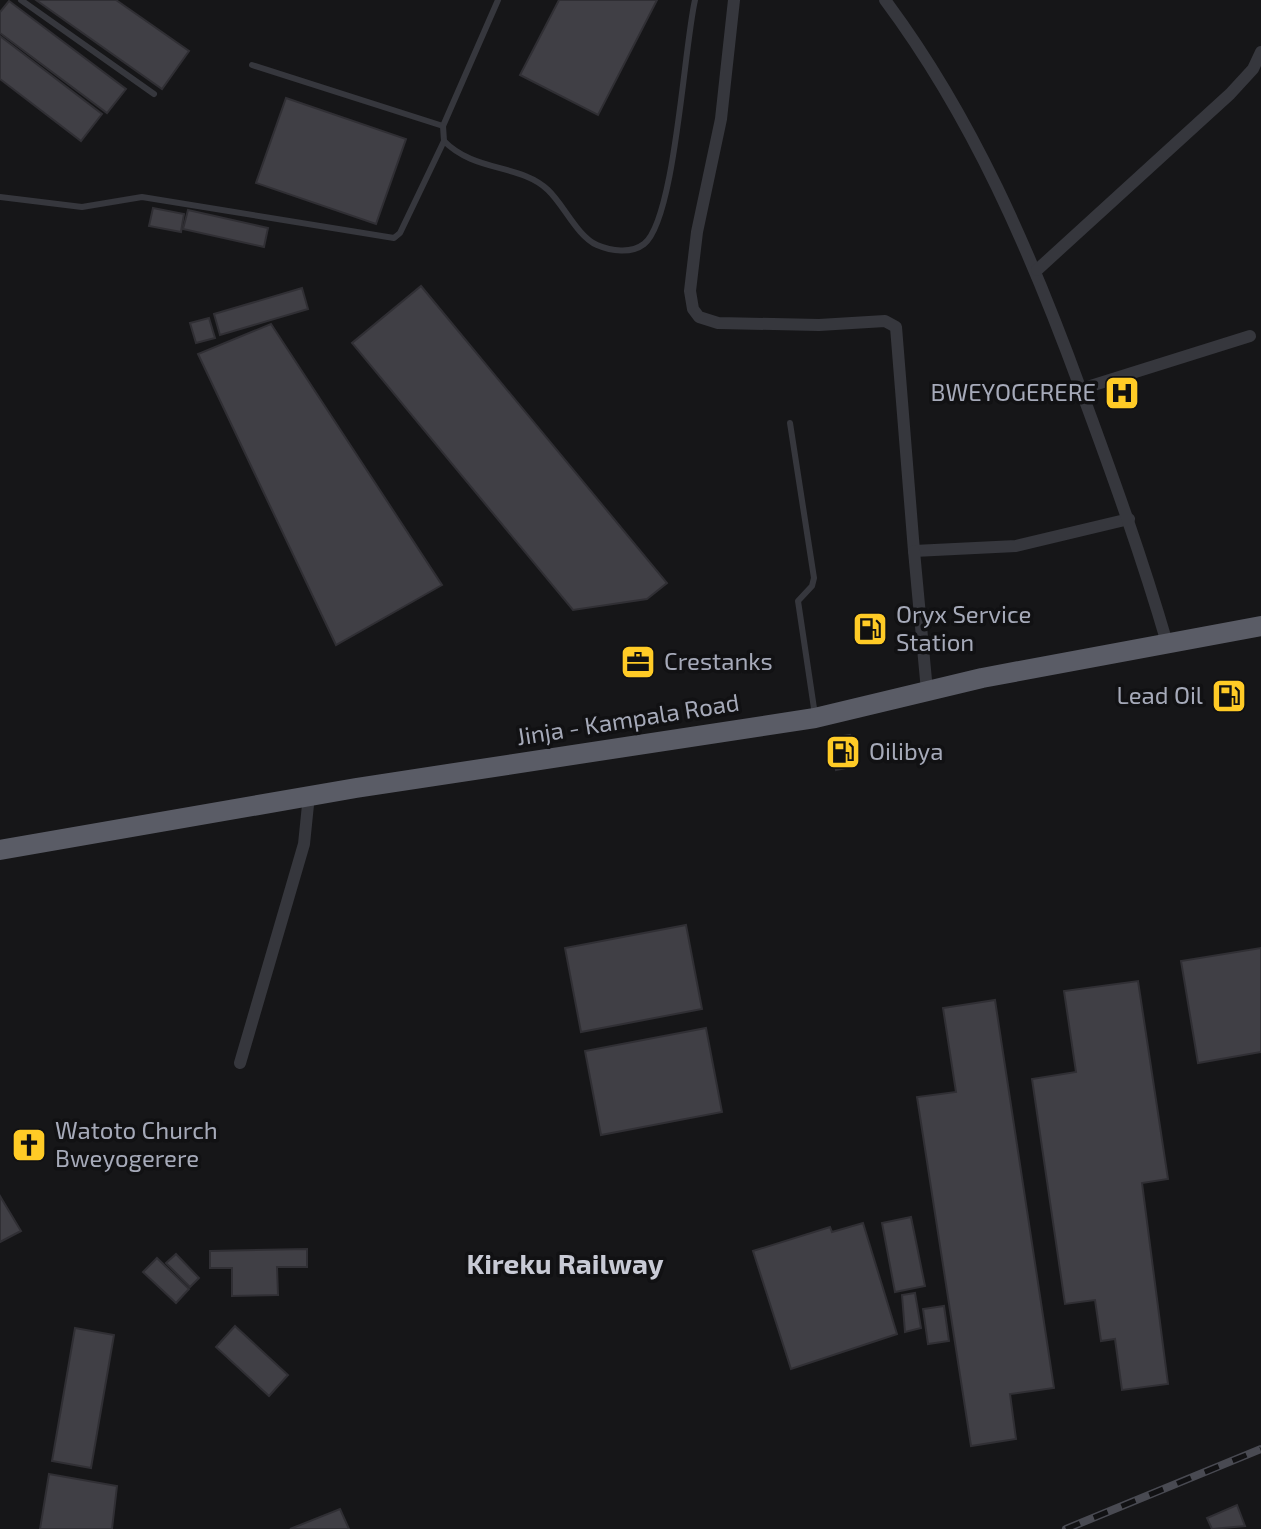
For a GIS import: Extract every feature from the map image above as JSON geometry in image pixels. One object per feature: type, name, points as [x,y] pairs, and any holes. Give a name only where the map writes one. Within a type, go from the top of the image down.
[{"type":"highway","name":"Jinja - Kampala Road","points":[[0,850],[309,795],[815,718],[927,691],[1261,626]]},
{"type":"street","points":[[734,0],[721,119],[697,232],[690,291],[693,309],[699,317],[718,323],[804,325],[885,321],[896,327],[900,334],[914,551],[927,691]]},
{"type":"street","points":[[885,0],[946,91],[1037,270],[1129,519],[1167,643]]},
{"type":"street","points":[[1037,270],[1230,94],[1253,69],[1261,52]]},
{"type":"street","points":[[1081,389],[1250,336]]},
{"type":"street","points":[[914,551],[1016,546],[1129,519]]},
{"type":"street","points":[[240,1063],[304,844],[309,795]]},
{"type":"lane","points":[[21,0],[154,94]]},
{"type":"lane","points":[[0,197],[82,207],[142,197],[394,238],[400,233],[444,141],[443,126],[498,0]]},
{"type":"lane","points":[[444,141],[457,154],[547,188],[593,243],[628,251],[644,244],[657,225],[668,183],[695,0]]},
{"type":"lane","points":[[252,65],[443,126]]},
{"type":"lane","points":[[790,423],[814,578],[812,586],[798,601],[815,718]]},
{"type":"building","points":[[36,0],[116,0],[189,51],[162,89]]},
{"type":"building","points":[[559,0],[657,0],[598,115],[520,75]]},
{"type":"building","points":[[9,1],[126,89],[107,113],[0,33],[0,12]]},
{"type":"building","points":[[0,36],[102,114],[81,141],[0,79]]},
{"type":"building","points":[[286,98],[406,139],[376,224],[256,183]]},
{"type":"building","points":[[153,208],[184,214],[181,232],[149,226]]},
{"type":"building","points":[[188,210],[268,228],[264,247],[183,229]]},
{"type":"building","points":[[421,286],[667,583],[647,599],[573,610],[352,343]]},
{"type":"building","points":[[302,288],[308,309],[220,335],[214,314]]},
{"type":"building","points":[[209,318],[215,338],[196,343],[190,323]]},
{"type":"building","points":[[271,324],[442,585],[336,645],[198,354]]},
{"type":"building","name":"Oilibya","points":[[850,735],[856,766],[836,770],[830,738]]},
{"type":"building","points":[[686,925],[702,1009],[581,1032],[565,948]]},
{"type":"building","points":[[1261,948],[1261,1052],[1198,1063],[1181,961]]},
{"type":"building","points":[[1138,981],[1168,1179],[1142,1183],[1168,1384],[1122,1390],[1115,1339],[1101,1341],[1095,1300],[1065,1304],[1032,1079],[1076,1072],[1064,991]]},
{"type":"building","points":[[995,1000],[1054,1388],[1010,1394],[1016,1439],[971,1446],[917,1097],[956,1092],[943,1008]]},
{"type":"building","points":[[706,1028],[722,1112],[601,1135],[585,1051]]},
{"type":"building","points":[[0,1196],[21,1231],[0,1242]]},
{"type":"building","points":[[911,1217],[925,1286],[895,1292],[882,1223]]},
{"type":"building","points":[[863,1223],[897,1334],[791,1369],[753,1251],[830,1227],[832,1232]]},
{"type":"building","points":[[307,1249],[307,1267],[277,1267],[278,1295],[232,1296],[232,1268],[210,1268],[210,1251]]},
{"type":"building","points":[[176,1254],[199,1278],[190,1287],[166,1263]]},
{"type":"building","points":[[157,1258],[189,1289],[176,1303],[143,1272]]},
{"type":"building","points":[[915,1293],[921,1328],[905,1332],[902,1295]]},
{"type":"building","points":[[944,1306],[949,1341],[928,1344],[923,1309]]},
{"type":"building","points":[[235,1326],[288,1375],[269,1396],[216,1347]]},
{"type":"building","points":[[75,1328],[114,1335],[91,1468],[52,1461]]},
{"type":"building","points":[[49,1474],[117,1486],[112,1529],[40,1529]]},
{"type":"building","points":[[1237,1505],[1245,1526],[1212,1529],[1207,1518]]},
{"type":"building","points":[[340,1509],[349,1529],[290,1529]]},
{"type":"railway","points":[[1066,1529],[1261,1449]]},
{"type":"place","name":"BWEYOGERERE","points":[[1122,393]]},
{"type":"place","name":"Oryx Service Station","points":[[870,629]]},
{"type":"place","name":"Crestanks","points":[[638,662]]},
{"type":"place","name":"Lead Oil","points":[[1229,696]]},
{"type":"place","name":"Oilibya","points":[[843,752]]},
{"type":"place","name":"Watoto Church Bweyogerere","points":[[29,1145]]},
{"type":"district","name":"Kireku Railway","points":[[565,1264]]}]
